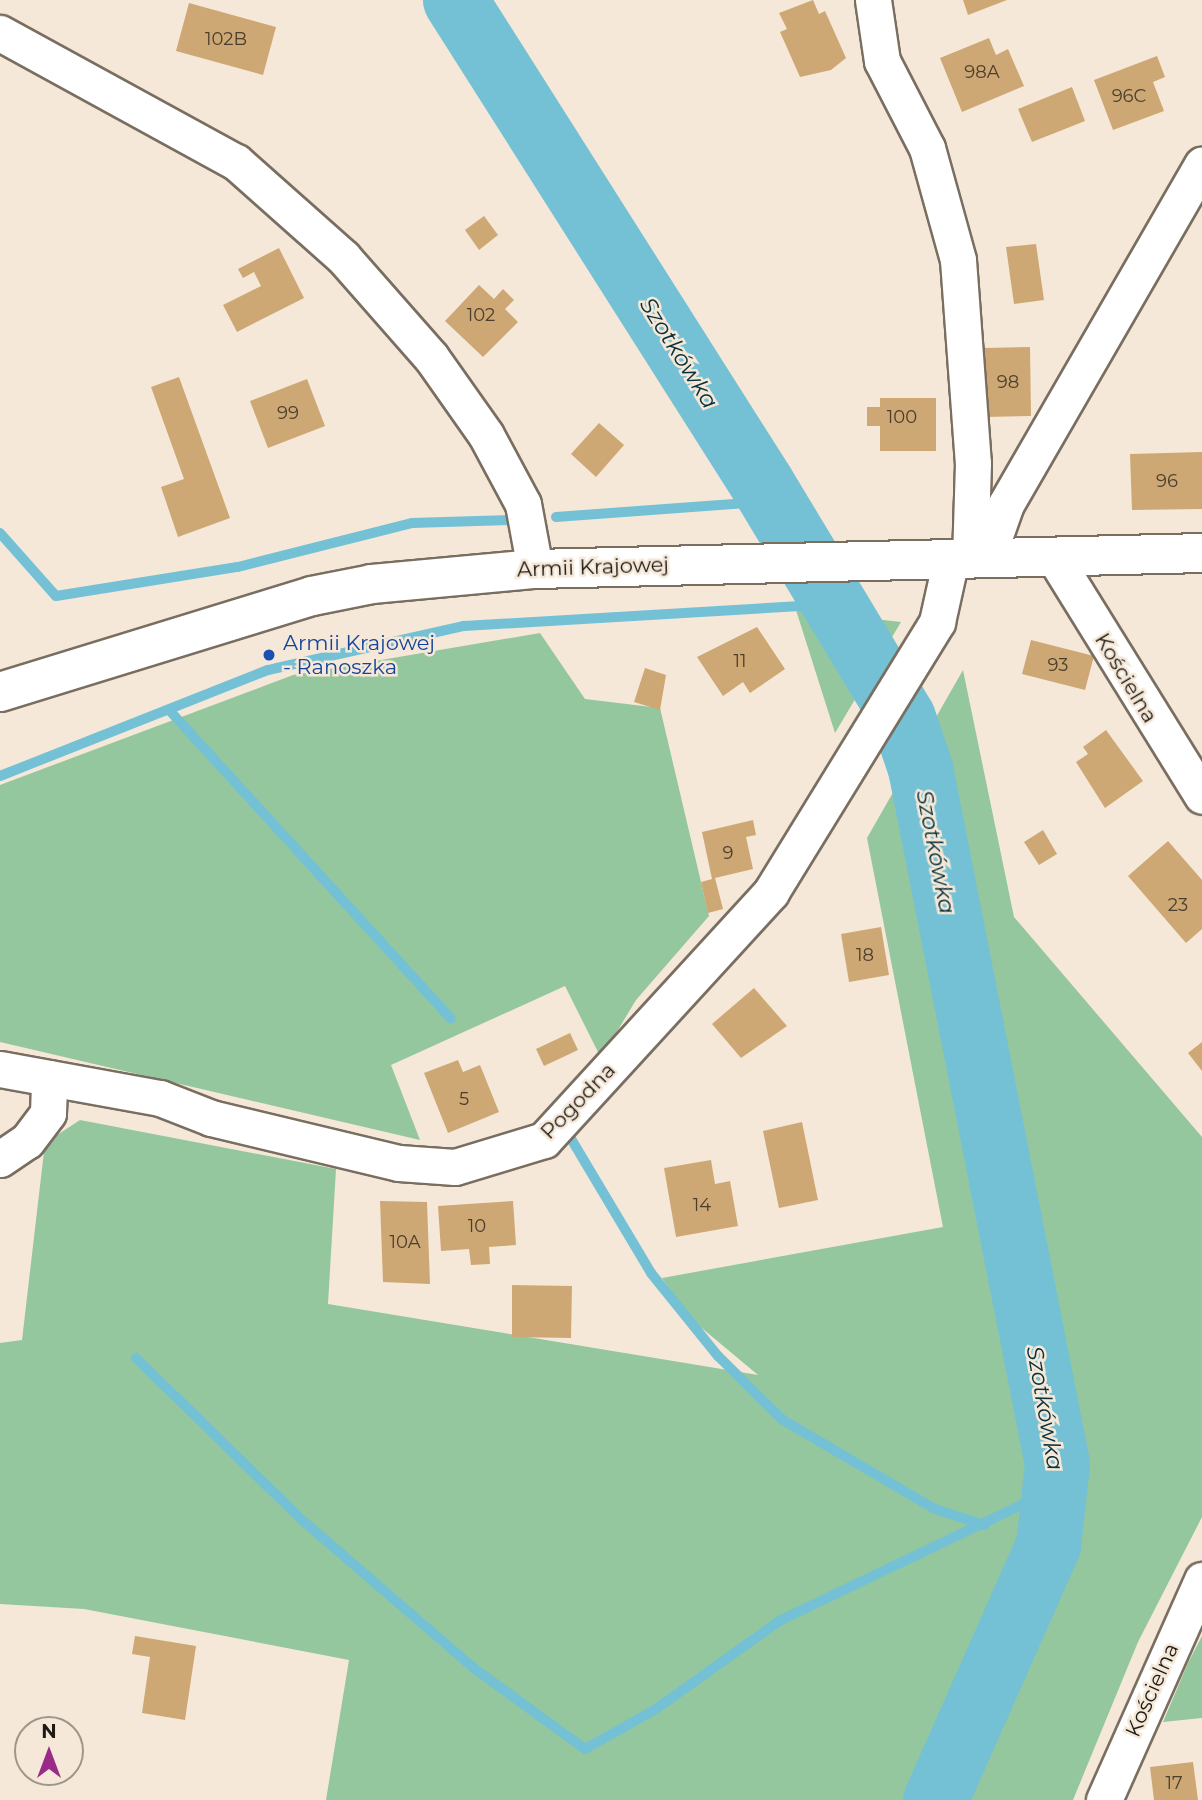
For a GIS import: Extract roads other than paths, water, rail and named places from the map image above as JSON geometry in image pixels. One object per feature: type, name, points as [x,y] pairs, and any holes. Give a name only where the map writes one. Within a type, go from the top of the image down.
[{"type":"street","points":[[873,0],[882,61],[927,148],[958,260],[973,463],[969,558]]},
{"type":"street","points":[[0,33],[236,162],[344,257],[430,357],[486,435],[523,504],[535,569]]},
{"type":"street","points":[[969,558],[1006,504],[1202,164]]},
{"type":"street","name":"Armii Krajowej","points":[[0,692],[312,596],[535,569],[855,559],[1202,553]]},
{"type":"street","name":"Kościelna","points":[[1054,556],[1202,796]]},
{"type":"street","name":"Pogodna","points":[[0,1069],[160,1098],[211,1118],[399,1163],[455,1167],[544,1140],[771,892],[842,785],[874,721],[937,622],[969,558]]},
{"type":"street","points":[[0,1159],[27,1141],[48,1113],[50,1078]]},
{"type":"street","name":"Kościelna","points":[[1104,1800],[1202,1580]]},
{"type":"waterway","name":"Szotkówka","points":[[455,0],[762,484],[903,718],[920,768],[1057,1464],[1048,1545],[935,1800]]},
{"type":"waterway","points":[[556,517],[772,501]]},
{"type":"waterway","points":[[0,533],[56,596],[238,567],[412,523],[511,520]]},
{"type":"waterway","points":[[0,776],[268,670],[464,626],[834,604]]},
{"type":"waterway","points":[[170,711],[450,1018]]},
{"type":"waterway","points":[[570,1137],[651,1273],[718,1356],[783,1420],[935,1509],[984,1525]]},
{"type":"waterway","points":[[136,1358],[301,1519],[475,1669],[585,1749],[656,1709],[781,1620],[1057,1488]]},
{"type":"place","name":"Armii Krajowej - Ranoszka","points":[[269,655]]}]
